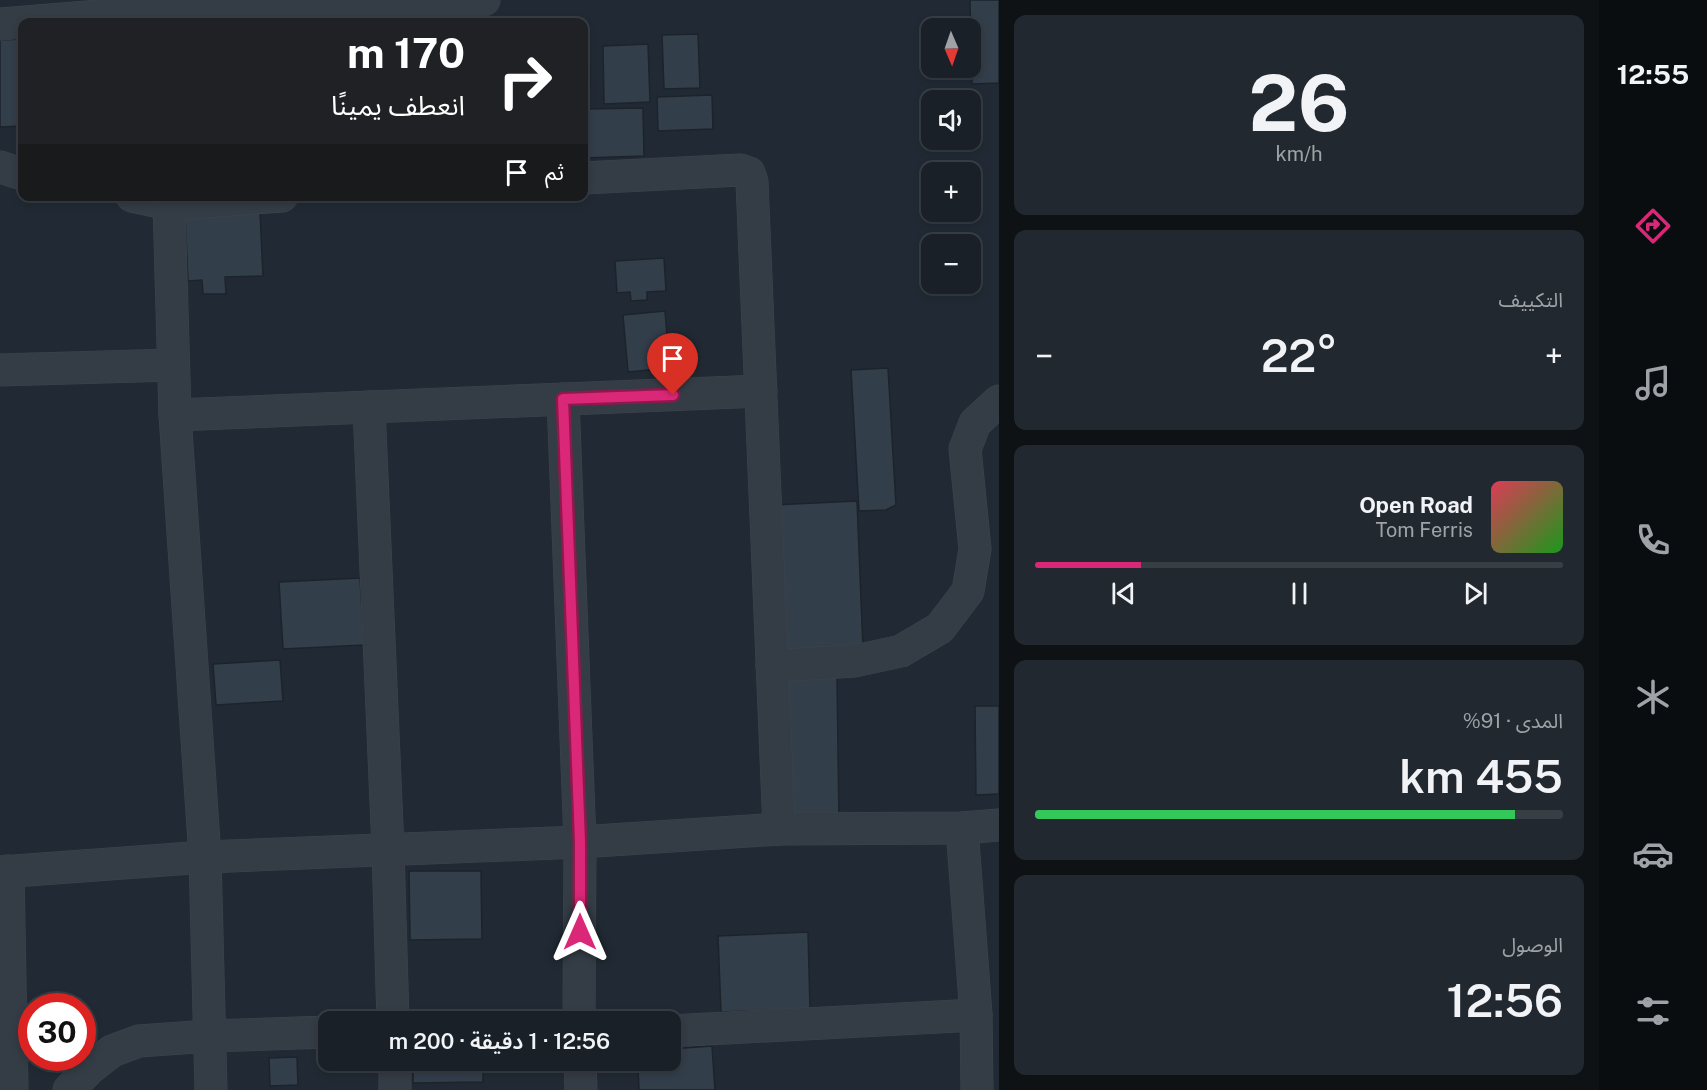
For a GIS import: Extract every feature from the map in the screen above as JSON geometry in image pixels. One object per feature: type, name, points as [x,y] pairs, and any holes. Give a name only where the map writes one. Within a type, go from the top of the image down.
[{"type":"street","points":[[51,18],[154,6],[484,0]]},
{"type":"street","points":[[0,24],[18,22]]},
{"type":"street","points":[[0,167],[18,173]]},
{"type":"street","points":[[588,178],[740,170],[749,173],[752,182],[779,829]]},
{"type":"street","points":[[155,201],[169,204],[211,201]]},
{"type":"street","points":[[169,204],[172,364],[205,857],[211,1090]]},
{"type":"street","points":[[0,370],[172,364]]},
{"type":"street","points":[[175,415],[761,391]]},
{"type":"street","points":[[563,399],[580,842],[579,1011]]},
{"type":"street","points":[[772,666],[855,661],[889,654],[901,651],[940,628],[968,591],[975,549],[965,450],[975,423],[999,400]]},
{"type":"street","points":[[369,407],[393,1011]]},
{"type":"street","points":[[12,1090],[4,871],[205,857],[580,842],[779,829],[962,828],[999,825]]},
{"type":"street","points":[[962,828],[976,1015],[988,1055],[977,1090]]},
{"type":"street","points":[[681,1030],[976,1015]]},
{"type":"street","points":[[69,1090],[112,1051],[129,1044],[209,1036],[318,1032]]},
{"type":"street","points":[[394,1071],[395,1090]]},
{"type":"street","points":[[580,1071],[581,1090]]},
{"type":"building","points":[[970,0],[999,0],[999,83],[972,84],[972,78],[981,78],[981,18],[970,18]]},
{"type":"building","points":[[698,34],[700,88],[664,89],[662,35]]},
{"type":"building","points":[[18,39],[18,126],[0,127],[0,40]]},
{"type":"building","points":[[648,44],[650,102],[604,104],[603,46]]},
{"type":"building","points":[[588,48],[589,48],[590,87],[588,87]]},
{"type":"building","points":[[712,95],[713,129],[658,131],[657,97]]},
{"type":"building","points":[[643,108],[644,156],[588,158],[588,109]]},
{"type":"building","points":[[260,212],[263,276],[225,277],[226,294],[203,294],[202,280],[188,281],[185,215]]},
{"type":"building","points":[[664,258],[666,291],[647,292],[647,300],[631,301],[630,292],[617,293],[615,261]]},
{"type":"building","points":[[665,311],[669,358],[658,359],[659,369],[628,372],[623,315]]},
{"type":"building","points":[[888,368],[896,505],[886,510],[859,511],[851,370]]},
{"type":"building","points":[[857,501],[863,648],[778,651],[773,505]]},
{"type":"building","points":[[360,578],[364,645],[283,649],[279,582]]},
{"type":"building","points":[[280,660],[283,701],[216,705],[213,664]]},
{"type":"building","points":[[837,677],[839,821],[790,822],[788,678]]},
{"type":"building","points":[[975,706],[999,706],[999,794],[976,795]]},
{"type":"building","points":[[409,871],[481,871],[482,939],[410,940]]},
{"type":"building","points":[[808,932],[810,1009],[721,1012],[718,936]]},
{"type":"building","points":[[712,1046],[715,1090],[639,1090],[638,1071],[681,1071],[681,1048]]},
{"type":"building","points":[[297,1057],[298,1085],[270,1086],[269,1058]]},
{"type":"building","points":[[413,1071],[483,1071],[483,1082],[413,1083]]},
{"type":"route","points":[[580,932],[580,842],[563,399],[673,395]]}]
